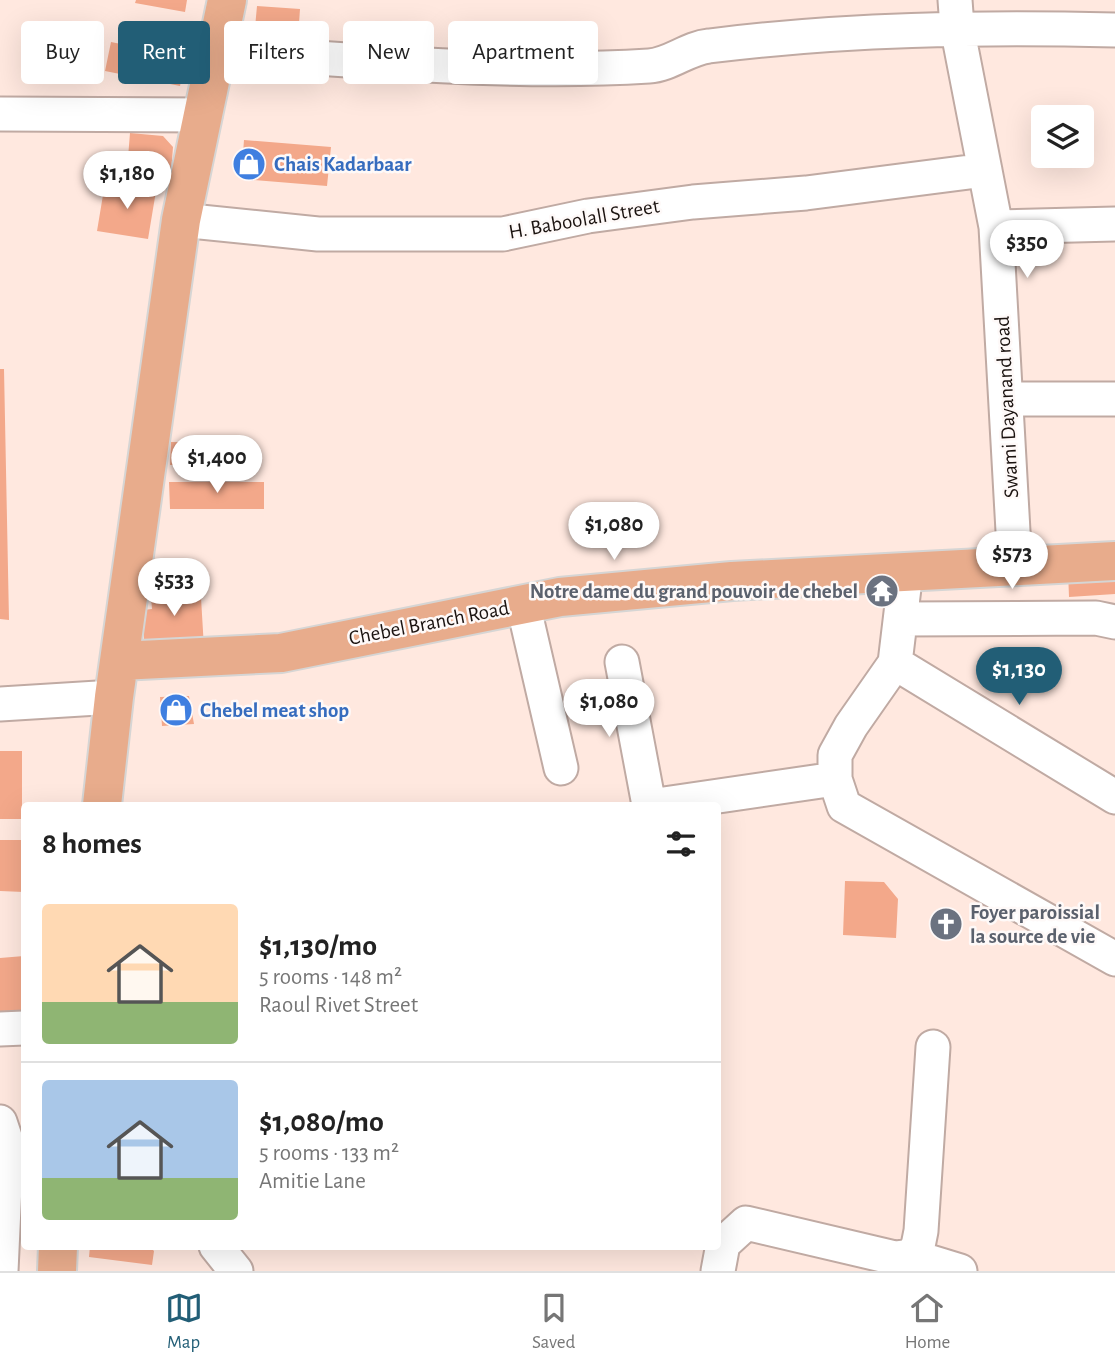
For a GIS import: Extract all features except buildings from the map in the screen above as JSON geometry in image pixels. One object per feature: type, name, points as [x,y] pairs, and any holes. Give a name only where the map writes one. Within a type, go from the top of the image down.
[{"type":"main road","points":[[102,802],[181,220],[227,0]]},
{"type":"main road","name":"Chebel Branch Road","points":[[117,679],[281,653],[561,597],[732,581],[1115,561]]},
{"type":"main road","points":[[57,1271],[58,1250]]},
{"type":"street","points":[[216,51],[547,68],[653,66],[705,46],[833,33],[956,14],[1115,30]]},
{"type":"street","name":"Swami Dayanand road","points":[[956,14],[996,227],[1015,567]]},
{"type":"street","points":[[0,114],[205,115]]},
{"type":"street","name":"H. Baboolall Street","points":[[181,220],[318,234],[503,234],[588,216],[692,202],[806,193],[985,170]]},
{"type":"street","points":[[996,227],[1115,225]]},
{"type":"street","points":[[1007,399],[1115,399]]},
{"type":"street","points":[[906,571],[895,663],[851,726],[835,755],[835,779],[844,806],[1115,959]]},
{"type":"street","points":[[523,604],[561,768]]},
{"type":"street","points":[[902,619],[1096,618],[1115,622]]},
{"type":"street","points":[[622,662],[648,802]]},
{"type":"street","points":[[895,663],[1115,797]]},
{"type":"street","points":[[0,704],[117,679]]},
{"type":"street","points":[[678,802],[835,779]]},
{"type":"street","points":[[0,1029],[21,1028]]},
{"type":"street","points":[[911,1256],[918,1246],[920,1231],[933,1047]]},
{"type":"street","points":[[1,1124],[7,1143],[1,1271]]},
{"type":"street","points":[[718,1271],[723,1244],[746,1223],[895,1258],[911,1256],[960,1271]]},
{"type":"street","points":[[219,1250],[236,1271]]},
{"type":"place","name":"Chais Kadarbaar","points":[[249,164]]},
{"type":"place","name":"Notre dame du grand pouvoir de chebel","points":[[882,591]]},
{"type":"place","name":"Chebel meat shop","points":[[176,710]]},
{"type":"place","name":"Foyer paroissial la source de vie","points":[[946,924]]}]
